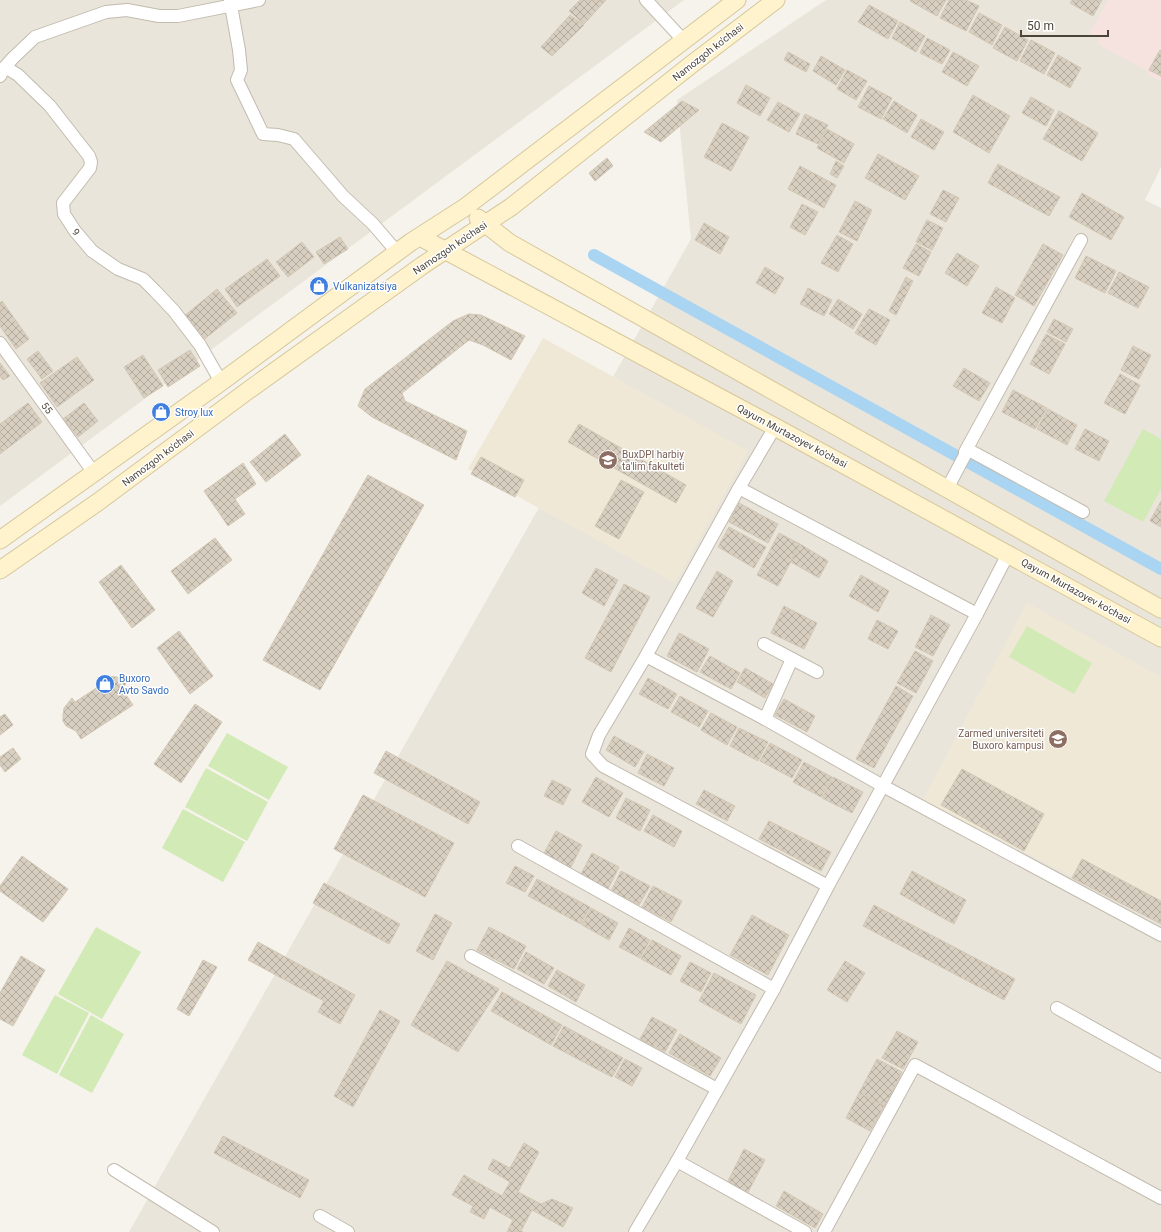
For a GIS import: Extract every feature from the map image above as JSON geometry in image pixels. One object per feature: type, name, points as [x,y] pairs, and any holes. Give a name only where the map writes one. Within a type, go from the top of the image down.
[{"type":"main road","points":[[0,540],[221,382],[397,252],[464,208],[737,0]]},
{"type":"main road","name":"Namozgoh ko'chasi","points":[[0,570],[98,502],[253,387],[445,250],[512,207],[692,64],[776,0]]},
{"type":"main road","points":[[464,208],[517,247],[1161,609]]},
{"type":"main road","name":"Qayum Murtazoyev ko'chasi","points":[[420,236],[775,427],[1161,638]]},
{"type":"main road","points":[[1026,564],[1039,540]]},
{"type":"street","points":[[2,72],[35,38],[106,12],[127,10],[160,16],[178,16],[231,3],[260,0]]},
{"type":"street","points":[[646,0],[684,41]]},
{"type":"street","points":[[231,3],[240,50],[241,70],[237,80],[263,134],[278,135],[294,139],[343,196],[373,224],[397,252]]},
{"type":"street","name":"9","points":[[2,72],[15,73],[50,106],[89,156],[91,162],[90,168],[63,203],[64,214],[75,231],[92,251],[118,269],[143,279],[155,291],[174,311],[200,346],[221,382]]},
{"type":"street","points":[[947,489],[1081,240]]},
{"type":"street","name":"55","points":[[0,343],[94,474]]},
{"type":"street","points":[[775,427],[739,488],[646,656],[599,735],[592,754],[603,766],[828,886]]},
{"type":"street","points":[[964,456],[1083,512]]},
{"type":"street","points":[[739,488],[977,614]]},
{"type":"street","points":[[635,1232],[677,1162],[774,989],[828,886],[977,614],[1008,554]]},
{"type":"street","points":[[764,644],[817,672]]},
{"type":"street","points":[[646,656],[765,719],[883,786],[1161,935]]},
{"type":"street","points":[[765,719],[792,660]]},
{"type":"street","points":[[518,846],[774,989]]},
{"type":"street","points":[[471,956],[717,1089]]},
{"type":"street","points":[[1057,1008],[1161,1066]]},
{"type":"street","points":[[824,1232],[915,1065],[1161,1198]]},
{"type":"street","points":[[677,1162],[803,1232]]},
{"type":"street","points":[[114,1170],[214,1232]]},
{"type":"street","points":[[320,1216],[348,1232]]},
{"type":"shaded area","points":[[0,0],[684,0],[0,506]]},
{"type":"shaded area","points":[[826,0],[1161,0],[1161,167],[1145,200],[1161,208],[1161,1232],[129,1232],[691,239],[677,100]]},
{"type":"shaded area","points":[[1108,0],[1161,0],[1161,81],[1149,75],[1147,71],[1098,44],[1100,39],[1089,34]]},
{"type":"shaded area","name":"BuxDPI harbiy ta'lim fakulteti","points":[[543,338],[748,451],[675,583],[468,469]]},
{"type":"shaded area","name":"Zarmed universiteti Buxoro kampusi","points":[[1027,603],[1161,677],[1161,922],[923,800]]},
{"type":"green space","points":[[1143,429],[1161,439],[1161,489],[1143,522],[1104,501]]},
{"type":"green space","points":[[1027,626],[1092,663],[1074,694],[1009,657]]},
{"type":"green space","points":[[227,733],[288,767],[269,800],[208,766]]},
{"type":"green space","points":[[206,768],[268,802],[247,841],[185,807]]},
{"type":"green space","points":[[183,809],[245,842],[223,882],[162,848]]},
{"type":"green space","points":[[96,927],[141,952],[102,1019],[58,994]]},
{"type":"green space","points":[[55,995],[89,1013],[57,1074],[22,1055]]},
{"type":"green space","points":[[91,1015],[124,1034],[92,1093],[59,1075]]},
{"type":"building","points":[[580,0],[606,0],[584,24],[569,11]]},
{"type":"building","points":[[946,0],[937,16],[910,1]]},
{"type":"building","points":[[949,0],[966,0],[979,6],[966,31],[940,18]]},
{"type":"building","points":[[1072,0],[1102,0],[1093,16],[1070,3]]},
{"type":"building","points":[[869,5],[898,21],[888,39],[858,22]]},
{"type":"building","points":[[979,13],[1002,25],[992,45],[969,32]]},
{"type":"building","points":[[570,15],[584,25],[552,56],[541,47]]},
{"type":"building","points":[[900,22],[925,36],[916,52],[892,38]]},
{"type":"building","points":[[1005,27],[1028,40],[1017,61],[993,48]]},
{"type":"building","points":[[927,38],[950,50],[942,64],[920,53]]},
{"type":"building","points":[[1031,40],[1055,53],[1044,74],[1020,61]]},
{"type":"building","points":[[1160,50],[1161,51],[1161,76],[1149,70]]},
{"type":"building","points":[[788,52],[810,64],[806,72],[784,60]]},
{"type":"building","points":[[953,52],[979,66],[967,86],[942,72]]},
{"type":"building","points":[[1058,55],[1081,68],[1070,88],[1047,75]]},
{"type":"building","points":[[821,56],[845,70],[836,85],[813,71]]},
{"type":"building","points":[[847,70],[867,81],[856,100],[837,89]]},
{"type":"building","points":[[746,85],[770,98],[760,116],[737,103]]},
{"type":"building","points":[[869,86],[892,98],[881,119],[858,107]]},
{"type":"building","points":[[973,95],[1010,116],[989,153],[953,132]]},
{"type":"building","points":[[1031,97],[1054,110],[1046,126],[1022,113]]},
{"type":"building","points":[[682,101],[699,110],[661,142],[644,132]]},
{"type":"building","points":[[894,101],[917,115],[907,133],[883,119]]},
{"type":"building","points":[[778,102],[800,114],[789,132],[767,120]]},
{"type":"building","points":[[1059,111],[1098,133],[1082,161],[1043,139]]},
{"type":"building","points":[[805,114],[828,125],[818,144],[796,134]]},
{"type":"building","points":[[921,119],[944,132],[934,150],[911,137]]},
{"type":"building","points":[[722,123],[749,137],[731,171],[704,157]]},
{"type":"building","points":[[827,129],[854,144],[844,163],[817,148]]},
{"type":"building","points":[[878,154],[919,176],[905,200],[865,178]]},
{"type":"building","points":[[607,158],[613,166],[595,181],[589,173]]},
{"type":"building","points":[[836,161],[844,166],[837,178],[830,174]]},
{"type":"building","points":[[998,164],[1060,197],[1049,216],[988,183]]},
{"type":"building","points":[[800,166],[836,185],[824,208],[788,189]]},
{"type":"building","points":[[943,190],[959,198],[946,222],[930,214]]},
{"type":"building","points":[[1082,193],[1124,217],[1111,240],[1069,217]]},
{"type":"building","points":[[855,201],[872,210],[857,241],[839,232]]},
{"type":"building","points":[[802,204],[818,212],[805,235],[790,227]]},
{"type":"building","points":[[927,220],[943,228],[932,250],[916,242]]},
{"type":"building","points":[[704,223],[729,237],[720,254],[695,240]]},
{"type":"building","points":[[837,235],[853,244],[838,272],[821,263]]},
{"type":"building","points":[[340,237],[348,249],[324,264],[316,252]]},
{"type":"building","points":[[302,242],[314,257],[288,277],[276,262]]},
{"type":"building","points":[[916,244],[931,252],[919,276],[903,268]]},
{"type":"building","points":[[1043,244],[1063,255],[1034,306],[1015,295]]},
{"type":"building","points":[[957,253],[979,266],[967,286],[945,273]]},
{"type":"building","points":[[1086,256],[1116,271],[1105,293],[1075,278]]},
{"type":"building","points":[[267,259],[280,276],[237,307],[225,289]]},
{"type":"building","points":[[765,267],[784,278],[775,294],[756,283]]},
{"type":"building","points":[[1119,272],[1149,287],[1138,308],[1108,293]]},
{"type":"building","points":[[906,277],[913,281],[896,315],[889,311]]},
{"type":"building","points":[[996,287],[1015,298],[1002,323],[982,313]]},
{"type":"building","points":[[808,288],[832,300],[824,316],[800,304]]},
{"type":"building","points":[[217,289],[237,313],[202,341],[183,317]]},
{"type":"building","points":[[838,299],[862,314],[853,329],[829,314]]},
{"type":"building","points":[[2,301],[29,339],[16,349],[0,326],[0,303]]},
{"type":"building","points":[[869,309],[890,320],[876,345],[855,333]]},
{"type":"building","points":[[469,314],[481,315],[525,336],[511,360],[483,345],[469,340],[402,393],[405,401],[467,431],[456,460],[372,417],[358,406],[365,389],[453,321]]},
{"type":"building","points":[[1054,319],[1073,329],[1066,342],[1047,332]]},
{"type":"building","points":[[1046,334],[1065,344],[1049,374],[1030,364]]},
{"type":"building","points":[[1133,346],[1151,355],[1139,379],[1121,370]]},
{"type":"building","points":[[190,350],[200,366],[168,387],[158,370]]},
{"type":"building","points":[[38,351],[53,371],[42,379],[27,359]]},
{"type":"building","points":[[143,355],[163,386],[144,398],[124,367]]},
{"type":"building","points":[[77,357],[94,380],[57,407],[40,383]]},
{"type":"building","points":[[0,363],[10,376],[3,380],[0,376]]},
{"type":"building","points":[[964,368],[990,383],[979,401],[953,386]]},
{"type":"building","points":[[1120,374],[1140,385],[1125,414],[1104,403]]},
{"type":"building","points":[[1013,390],[1047,408],[1035,429],[1002,412]]},
{"type":"building","points":[[28,403],[42,422],[0,454],[0,424]]},
{"type":"building","points":[[84,403],[98,421],[78,437],[63,419]]},
{"type":"building","points":[[1048,409],[1077,425],[1067,445],[1037,429]]},
{"type":"building","points":[[579,424],[686,485],[676,503],[568,442]]},
{"type":"building","points":[[1085,429],[1109,441],[1099,461],[1075,449]]},
{"type":"building","points":[[285,434],[301,455],[266,482],[250,462]]},
{"type":"building","points":[[481,457],[524,480],[515,497],[471,474]]},
{"type":"building","points":[[243,463],[256,484],[235,499],[245,514],[228,526],[204,491]]},
{"type":"building","points":[[368,475],[424,505],[320,690],[263,660]]},
{"type":"building","points":[[621,480],[644,492],[619,539],[595,526]]},
{"type":"building","points":[[1161,501],[1161,527],[1150,521]]},
{"type":"building","points":[[739,503],[778,524],[768,543],[729,522]]},
{"type":"building","points":[[729,527],[766,547],[754,568],[718,547]]},
{"type":"building","points":[[779,533],[800,544],[778,586],[757,575]]},
{"type":"building","points":[[215,538],[232,560],[188,594],[171,571]]},
{"type":"building","points":[[800,544],[828,561],[819,578],[791,562]]},
{"type":"building","points":[[121,565],[155,610],[132,628],[99,582]]},
{"type":"building","points":[[596,568],[618,580],[604,606],[582,593]]},
{"type":"building","points":[[717,571],[733,581],[713,617],[696,608]]},
{"type":"building","points":[[861,575],[889,591],[878,612],[849,596]]},
{"type":"building","points":[[624,584],[650,597],[611,672],[585,658]]},
{"type":"building","points":[[784,606],[817,623],[804,649],[771,633]]},
{"type":"building","points":[[931,615],[950,625],[933,656],[915,647]]},
{"type":"building","points":[[877,620],[898,631],[888,649],[868,639]]},
{"type":"building","points":[[179,631],[213,676],[190,694],[157,648]]},
{"type":"building","points":[[679,633],[709,649],[697,672],[667,656]]},
{"type":"building","points":[[915,651],[933,661],[916,693],[897,683]]},
{"type":"building","points":[[710,656],[740,673],[731,689],[700,672]]},
{"type":"building","points":[[745,668],[773,684],[765,698],[737,682]]},
{"type":"building","points":[[106,676],[117,677],[126,684],[121,688],[133,705],[81,739],[76,731],[66,726],[63,721],[64,708],[72,698],[75,702],[104,683],[101,679]]},
{"type":"building","points":[[648,678],[677,694],[668,709],[639,694]]},
{"type":"building","points":[[896,686],[913,696],[874,768],[856,759]]},
{"type":"building","points":[[680,696],[708,711],[699,727],[671,712]]},
{"type":"building","points":[[784,699],[815,716],[807,732],[775,715]]},
{"type":"building","points":[[195,704],[222,722],[181,783],[154,764]]},
{"type":"building","points":[[711,713],[737,727],[727,745],[701,730]]},
{"type":"building","points":[[5,714],[13,725],[0,735],[0,717]]},
{"type":"building","points":[[739,728],[768,742],[758,761],[730,746]]},
{"type":"building","points":[[614,736],[644,752],[635,767],[606,750]]},
{"type":"building","points":[[770,743],[802,760],[792,778],[760,761]]},
{"type":"building","points":[[13,748],[21,759],[5,772],[0,765],[0,757]]},
{"type":"building","points":[[386,751],[480,802],[468,824],[374,773]]},
{"type":"building","points":[[647,754],[674,768],[664,786],[638,773]]},
{"type":"building","points":[[804,762],[832,777],[821,797],[793,782]]},
{"type":"building","points":[[962,769],[1044,814],[1024,851],[941,805]]},
{"type":"building","points":[[596,777],[623,793],[609,817],[582,802]]},
{"type":"building","points":[[833,777],[863,792],[852,813],[822,798]]},
{"type":"building","points":[[552,780],[571,789],[563,805],[544,796]]},
{"type":"building","points":[[704,790],[735,806],[727,821],[696,804]]},
{"type":"building","points":[[363,795],[454,843],[425,897],[334,849]]},
{"type":"building","points":[[626,798],[650,810],[640,831],[616,818]]},
{"type":"building","points":[[653,815],[682,831],[674,847],[644,831]]},
{"type":"building","points":[[769,821],[831,852],[821,871],[759,839]]},
{"type":"building","points":[[556,831],[582,845],[570,869],[543,855]]},
{"type":"building","points":[[592,853],[619,867],[607,891],[580,876]]},
{"type":"building","points":[[22,856],[68,889],[43,922],[0,891],[0,886]]},
{"type":"building","points":[[1082,859],[1161,901],[1161,924],[1072,878]]},
{"type":"building","points":[[515,866],[534,876],[525,892],[506,883]]},
{"type":"building","points":[[621,871],[650,886],[639,905],[611,891]]},
{"type":"building","points":[[912,871],[966,900],[954,924],[900,894]]},
{"type":"building","points":[[537,879],[590,907],[581,924],[528,896]]},
{"type":"building","points":[[324,883],[400,924],[389,944],[313,903]]},
{"type":"building","points":[[653,886],[682,901],[671,922],[642,907]]},
{"type":"building","points":[[874,905],[1015,979],[1004,1000],[863,926]]},
{"type":"building","points":[[591,908],[618,923],[609,940],[582,925]]},
{"type":"building","points":[[435,914],[452,923],[433,960],[416,951]]},
{"type":"building","points":[[752,915],[789,935],[768,975],[730,955]]},
{"type":"building","points":[[489,927],[526,946],[514,969],[477,950]]},
{"type":"building","points":[[629,928],[650,940],[640,958],[619,947]]},
{"type":"building","points":[[652,940],[681,956],[671,975],[641,959]]},
{"type":"building","points":[[258,942],[355,995],[340,1024],[318,1012],[324,1001],[248,960]]},
{"type":"building","points":[[526,952],[554,968],[544,984],[517,969]]},
{"type":"building","points":[[21,956],[45,970],[13,1026],[0,1019],[0,993]]},
{"type":"building","points":[[203,960],[217,967],[189,1016],[177,1009]]},
{"type":"building","points":[[447,961],[499,989],[458,1052],[411,1025]]},
{"type":"building","points":[[845,961],[865,973],[847,1002],[827,990]]},
{"type":"building","points":[[690,962],[711,973],[701,992],[680,981]]},
{"type":"building","points":[[557,970],[585,985],[576,1002],[548,986]]},
{"type":"building","points":[[714,973],[756,995],[741,1024],[699,1001]]},
{"type":"building","points":[[502,992],[562,1025],[551,1045],[491,1011]]},
{"type":"building","points":[[380,1010],[400,1021],[353,1107],[334,1096]]},
{"type":"building","points":[[652,1017],[677,1030],[665,1052],[640,1039]]},
{"type":"building","points":[[564,1026],[623,1058],[612,1077],[553,1046]]},
{"type":"building","points":[[897,1031],[918,1042],[903,1069],[882,1058]]},
{"type":"building","points":[[680,1034],[721,1058],[710,1076],[669,1053]]},
{"type":"building","points":[[625,1059],[642,1068],[632,1086],[615,1077]]},
{"type":"building","points":[[877,1059],[902,1072],[885,1106],[859,1093]]},
{"type":"building","points":[[859,1093],[884,1106],[870,1131],[846,1118]]},
{"type":"building","points":[[223,1136],[309,1180],[300,1198],[214,1153]]},
{"type":"building","points":[[524,1143],[539,1152],[518,1192],[541,1204],[552,1199],[573,1208],[563,1227],[532,1210],[521,1231],[523,1232],[507,1232],[513,1220],[490,1207],[484,1219],[470,1212],[473,1206],[452,1195],[464,1175],[502,1196],[510,1182],[488,1169],[493,1159],[510,1168]]},
{"type":"building","points":[[744,1149],[765,1160],[747,1194],[727,1183]]},
{"type":"building","points":[[784,1191],[823,1214],[815,1228],[776,1206]]},
{"type":"waterway","points":[[594,255],[1161,569]]},
{"type":"place","name":"Vulkanizatsiya","points":[[319,286]]},
{"type":"place","name":"Stroy lux","points":[[161,412]]},
{"type":"place","name":"BuxDPI harbiy ta'lim fakulteti","points":[[608,460]]},
{"type":"place","name":"Buxoro Avto Savdo","points":[[105,684]]},
{"type":"place","name":"Zarmed universiteti Buxoro kampusi","points":[[1058,739]]}]
